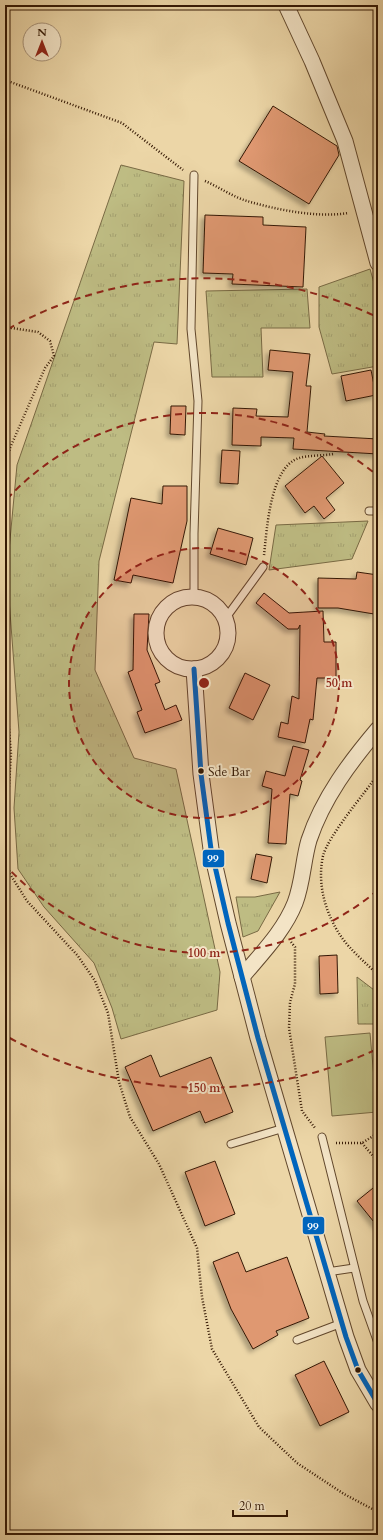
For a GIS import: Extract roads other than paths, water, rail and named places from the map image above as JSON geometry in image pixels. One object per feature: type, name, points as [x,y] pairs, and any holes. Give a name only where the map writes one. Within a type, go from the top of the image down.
[{"type":"street","points":[[286,5],[312,61],[345,141],[378,263]]},
{"type":"street","points":[[194,597],[209,601],[219,609],[225,619],[228,632],[226,644],[222,654],[213,663],[202,668],[189,669],[174,665],[164,657],[158,646],[155,633],[156,624],[161,613],[170,604],[182,598],[194,597]]},
{"type":"street","points":[[194,669],[201,774],[211,849],[228,923],[284,1128],[326,1272],[358,1370],[378,1404]]},
{"type":"street","points":[[242,977],[281,928],[295,903],[303,874],[309,841],[321,810],[336,783],[378,729]]},
{"type":"lane","points":[[194,175],[191,329],[198,400],[194,534],[194,597]]},
{"type":"lane","points":[[369,511],[378,511]]},
{"type":"lane","points":[[225,619],[263,567]]},
{"type":"lane","points":[[231,1144],[284,1128]]},
{"type":"lane","points":[[322,1137],[354,1268],[363,1301],[378,1343]]},
{"type":"lane","points":[[326,1272],[354,1268]]},
{"type":"lane","points":[[297,1340],[342,1323]]},
{"type":"place","name":"Sde Bar","points":[[201,771]]}]
